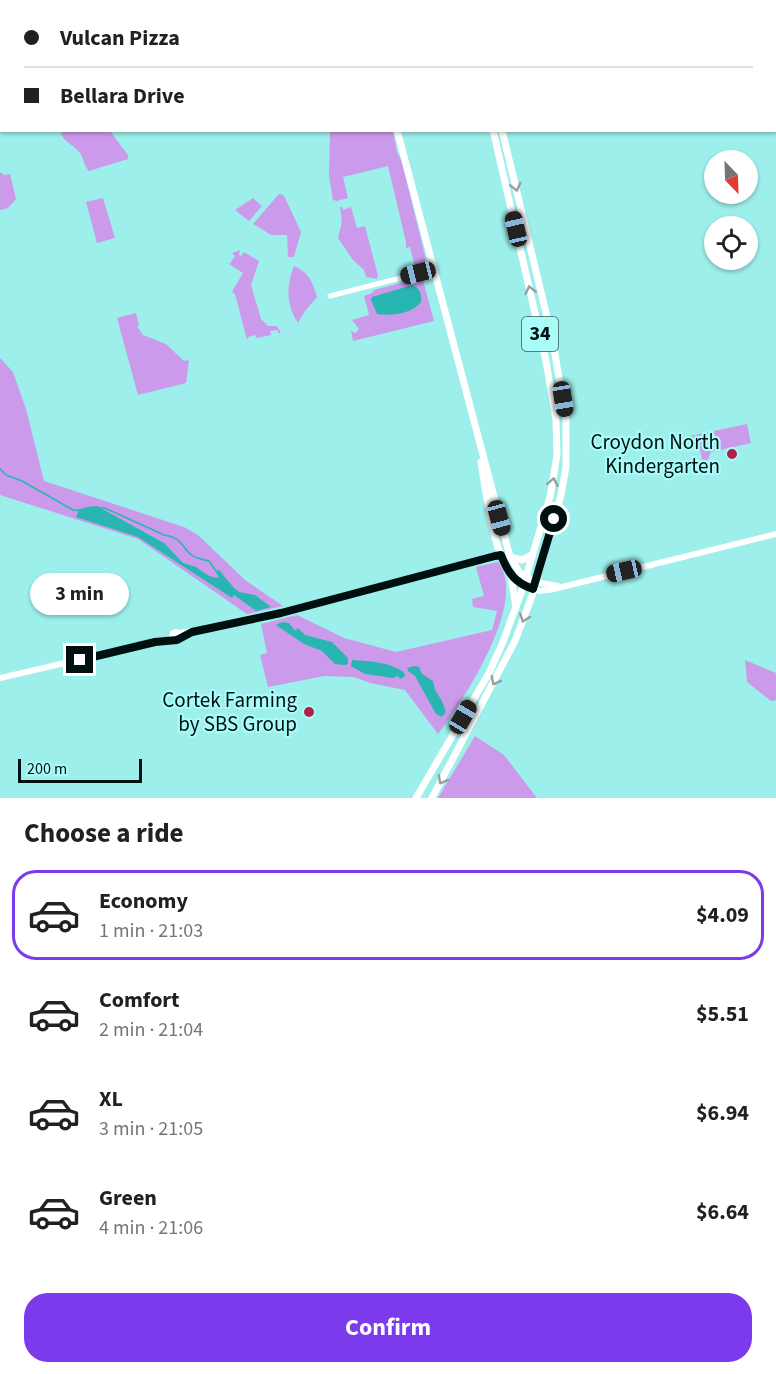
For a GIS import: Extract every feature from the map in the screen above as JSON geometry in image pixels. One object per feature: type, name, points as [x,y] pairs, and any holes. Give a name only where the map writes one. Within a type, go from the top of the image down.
[{"type":"main road","points":[[398,132],[475,430],[511,577],[516,607]]},
{"type":"main road","name":"34","points":[[416,798],[489,673],[523,586],[550,497],[557,455],[556,420],[541,338],[493,132]]},
{"type":"main road","name":"34","points":[[432,798],[515,641],[561,495],[566,466],[566,420],[553,342],[502,132]]},
{"type":"main road","points":[[511,577],[523,586],[560,586],[776,534]]},
{"type":"main road","points":[[0,678],[281,613],[506,556],[522,560],[532,555]]},
{"type":"main road","points":[[506,556],[534,586]]},
{"type":"street","points":[[330,296],[432,270]]},
{"type":"shaded area","points":[[60,132],[111,132],[128,155],[128,159],[89,171],[80,153],[63,138]]},
{"type":"shaded area","points":[[330,132],[393,132],[425,256],[423,269],[416,271],[410,247],[406,248],[388,166],[343,177],[348,198],[337,201],[333,200],[329,176]]},
{"type":"shaded area","points":[[0,172],[4,175],[10,174],[16,199],[8,208],[0,210]]},
{"type":"shaded area","points":[[279,194],[285,198],[301,232],[294,257],[288,257],[287,235],[271,235],[253,224]]},
{"type":"shaded area","points":[[103,198],[115,238],[97,243],[86,202]]},
{"type":"shaded area","points":[[253,198],[262,206],[249,221],[235,210]]},
{"type":"shaded area","points":[[340,207],[343,210],[351,207],[357,228],[365,226],[377,279],[366,277],[364,270],[353,260],[338,238],[342,222]]},
{"type":"shaded area","points":[[240,250],[239,255],[241,256],[244,252],[259,261],[251,285],[261,319],[268,326],[277,326],[281,333],[278,333],[278,330],[270,331],[271,335],[257,338],[255,335],[248,337],[247,340],[235,294],[232,292],[243,273],[226,262],[230,264],[235,256],[232,253]]},
{"type":"shaded area","points":[[294,266],[310,278],[317,297],[298,323],[291,309],[288,295]]},
{"type":"shaded area","points":[[419,278],[423,280],[434,321],[353,341],[351,331],[356,333],[359,329],[352,320],[369,315],[364,296],[374,290]]},
{"type":"shaded area","points":[[136,313],[139,325],[137,326],[143,335],[166,344],[184,361],[189,360],[186,383],[138,395],[117,318]]},
{"type":"shaded area","points":[[0,358],[13,372],[26,409],[44,481],[184,527],[198,535],[245,580],[283,606],[247,614],[138,539],[0,495]]},
{"type":"shaded area","points":[[747,424],[751,443],[711,452],[704,468],[698,441],[690,440],[690,436]]},
{"type":"shaded area","points":[[498,562],[505,579],[505,601],[499,625],[476,675],[438,734],[405,690],[370,683],[354,677],[324,676],[268,687],[260,655],[267,653],[261,624],[297,615],[344,638],[396,652],[492,630],[497,611],[473,607],[472,599],[484,596],[476,567]]},
{"type":"shaded area","points":[[745,660],[776,673],[776,700],[771,701],[747,682]]},
{"type":"shaded area","points":[[475,736],[504,755],[537,798],[438,798]]},
{"type":"water","points":[[412,285],[421,294],[421,302],[417,306],[401,313],[377,314],[371,300],[372,297]]},
{"type":"water","points":[[97,506],[164,543],[183,563],[217,578],[219,576],[217,570],[219,570],[239,592],[255,595],[271,607],[256,611],[234,595],[232,598],[138,537],[76,517],[79,510]]},
{"type":"water","points":[[282,622],[289,623],[295,631],[298,628],[305,635],[332,642],[348,658],[348,664],[335,664],[322,651],[304,644],[276,625]]},
{"type":"water","points":[[352,660],[386,664],[404,672],[405,676],[401,679],[397,676],[393,678],[365,674],[351,666]]},
{"type":"water","points":[[415,666],[433,681],[446,712],[442,717],[436,714],[415,676],[408,671],[407,668]]},
{"type":"waterway","points":[[0,469],[6,475],[22,481],[73,510],[94,507]]},
{"type":"waterway","points":[[99,508],[105,508],[176,539],[191,554],[209,561],[220,577]]},
{"type":"place","name":"Croydon North Kindergarten","points":[[732,454]]},
{"type":"place","name":"Cortek Farming by SBS Group","points":[[309,712]]},
{"type":"route","points":[[80,660],[155,642],[177,640],[192,632],[281,613],[501,555],[511,577],[523,586],[533,589],[554,519]]}]
